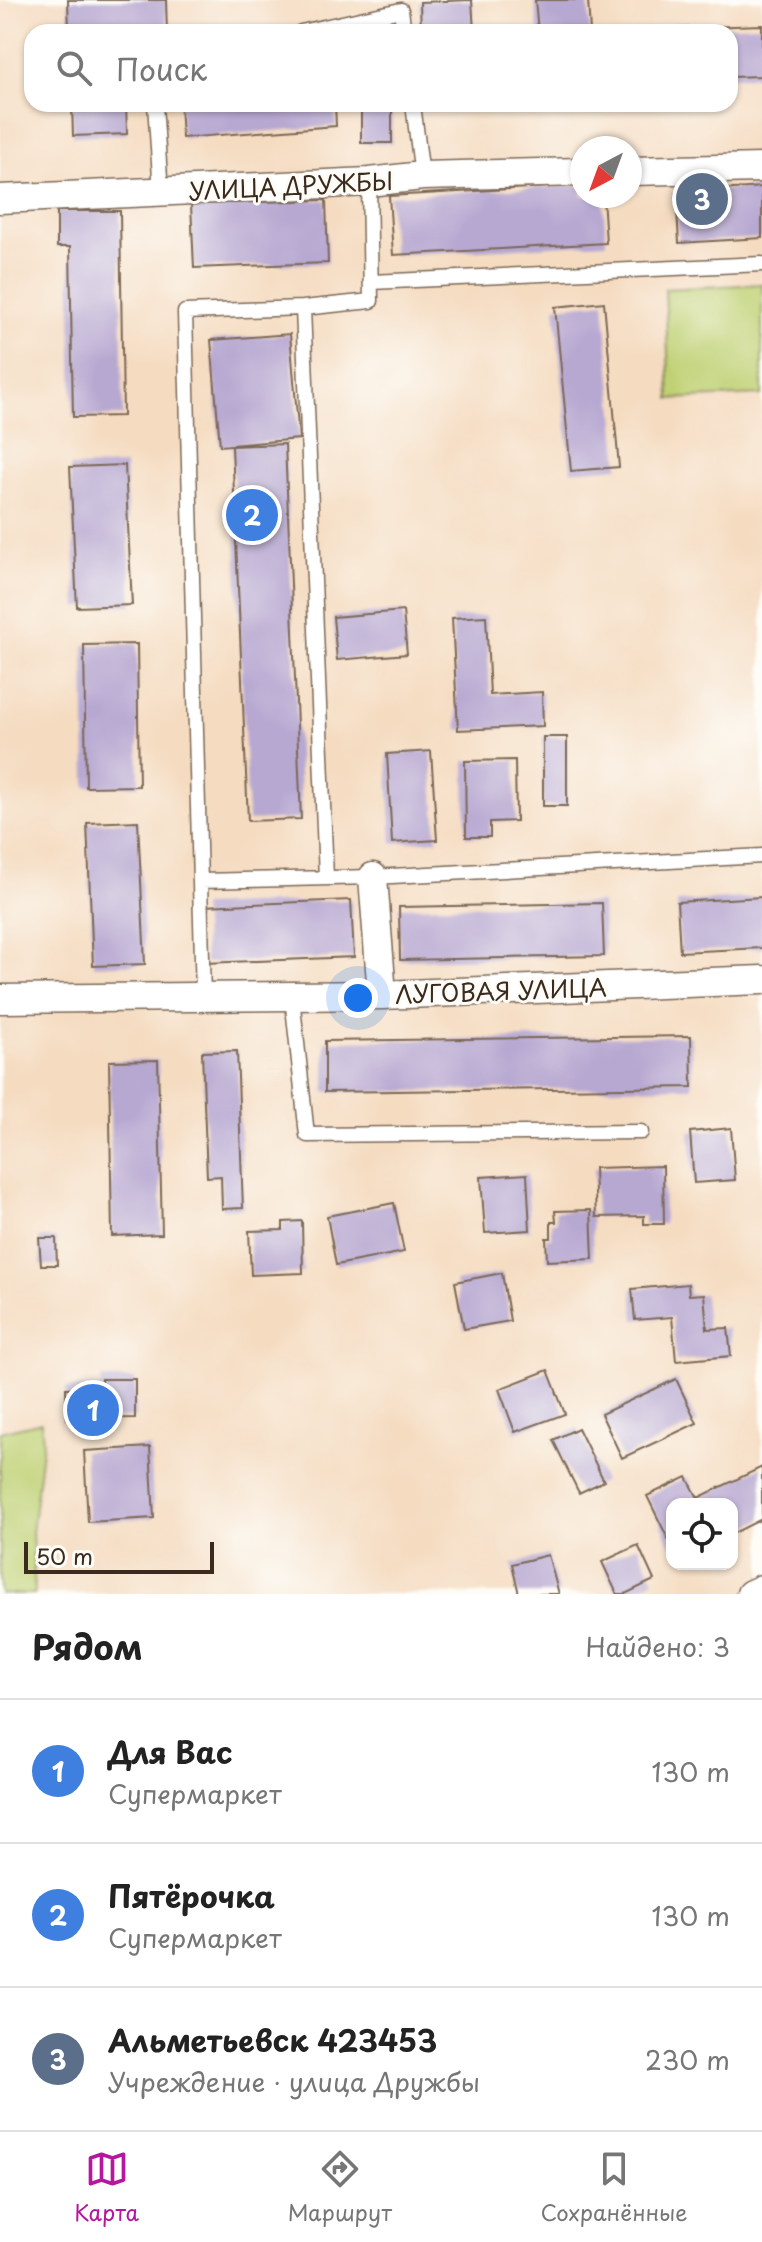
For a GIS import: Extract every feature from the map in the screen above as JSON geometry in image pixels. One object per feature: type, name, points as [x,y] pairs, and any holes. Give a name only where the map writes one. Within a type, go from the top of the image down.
[{"type":"street","points":[[642,171],[762,168]]},
{"type":"street","name":"УЛИЦА ДРУЖБЫ","points":[[0,199],[369,182],[422,176],[570,172]]},
{"type":"street","points":[[373,877],[382,995]]},
{"type":"street","name":"ЛУГОВАЯ УЛИЦА","points":[[0,999],[382,995],[762,980]]},
{"type":"street","points":[[751,1594],[762,1589]]},
{"type":"lane","points":[[337,24],[401,10],[403,24]]},
{"type":"lane","points":[[156,112],[161,192]]},
{"type":"lane","points":[[414,112],[422,176]]},
{"type":"lane","points":[[203,997],[185,312],[303,308],[371,301],[369,182]]},
{"type":"lane","points":[[371,282],[762,264]]},
{"type":"lane","points":[[303,308],[326,878]]},
{"type":"lane","points":[[200,881],[373,877],[762,856]]},
{"type":"lane","points":[[292,997],[307,1135],[641,1132]]},
{"type":"green space","points":[[762,284],[762,395],[670,399],[665,289]]},
{"type":"green space","points":[[41,1422],[43,1441],[32,1532],[35,1594],[0,1594],[0,1432]]},
{"type":"building","points":[[68,0],[166,0],[167,24],[69,24]]},
{"type":"building","points":[[472,0],[474,24],[421,24],[420,2]]},
{"type":"building","points":[[535,0],[588,0],[590,24],[537,24]]},
{"type":"building","points":[[762,25],[762,76],[738,77],[738,26]]},
{"type":"building","points":[[72,112],[126,112],[127,134],[73,136]]},
{"type":"building","points":[[180,112],[335,112],[336,126],[182,138]]},
{"type":"building","points":[[361,112],[392,112],[392,143],[361,143]]},
{"type":"building","points":[[570,186],[570,208],[604,208],[606,243],[393,255],[389,196]]},
{"type":"building","points":[[762,187],[762,238],[679,243],[676,193]]},
{"type":"building","points":[[326,200],[328,263],[194,268],[191,204]]},
{"type":"building","points":[[57,211],[120,211],[123,416],[73,417],[70,247],[57,247]]},
{"type":"building","points":[[604,302],[619,467],[571,471],[555,307]]},
{"type":"building","points":[[290,334],[299,439],[220,446],[211,340]]},
{"type":"building","points":[[285,444],[301,819],[248,821],[232,446]]},
{"type":"building","points":[[125,465],[132,605],[77,607],[70,467]]},
{"type":"building","points":[[403,611],[407,654],[337,660],[333,617]]},
{"type":"building","points":[[486,616],[490,695],[542,692],[543,726],[458,730],[452,618]]},
{"type":"building","points":[[137,644],[139,786],[86,787],[84,645]]},
{"type":"building","points":[[543,737],[567,737],[567,806],[543,806]]},
{"type":"building","points":[[431,751],[437,840],[392,843],[387,754]]},
{"type":"building","points":[[515,760],[516,821],[490,822],[490,837],[466,837],[465,761]]},
{"type":"building","points":[[138,821],[145,964],[93,966],[87,823]]},
{"type":"building","points":[[762,897],[762,948],[680,952],[677,902]]},
{"type":"building","points":[[351,900],[354,957],[205,963],[202,906]]},
{"type":"building","points":[[602,903],[604,956],[400,960],[399,907]]},
{"type":"building","points":[[691,1036],[692,1087],[325,1092],[325,1041]]},
{"type":"building","points":[[237,1051],[243,1208],[222,1209],[221,1176],[207,1177],[202,1052]]},
{"type":"building","points":[[158,1060],[162,1234],[112,1236],[109,1061]]},
{"type":"building","points":[[731,1128],[735,1180],[694,1183],[690,1132]]},
{"type":"building","points":[[663,1166],[664,1224],[644,1224],[644,1216],[596,1217],[594,1168]]},
{"type":"building","points":[[527,1174],[530,1230],[485,1233],[481,1177]]},
{"type":"building","points":[[394,1203],[404,1252],[336,1265],[327,1216]]},
{"type":"building","points":[[591,1210],[593,1259],[547,1261],[546,1238],[551,1238],[551,1222],[556,1222],[555,1211]]},
{"type":"building","points":[[302,1221],[303,1273],[251,1275],[249,1231],[283,1230],[283,1222]]},
{"type":"building","points":[[39,1238],[56,1238],[57,1265],[41,1265]]},
{"type":"building","points":[[502,1273],[510,1321],[464,1329],[455,1282]]},
{"type":"building","points":[[688,1284],[689,1295],[704,1294],[707,1329],[728,1328],[731,1356],[676,1361],[672,1317],[635,1320],[632,1289]]},
{"type":"building","points":[[548,1370],[565,1414],[515,1432],[499,1389]]},
{"type":"building","points":[[101,1379],[135,1379],[135,1418],[67,1419],[66,1388],[101,1387]]},
{"type":"building","points":[[676,1379],[697,1423],[622,1458],[601,1414]]},
{"type":"building","points":[[578,1428],[604,1481],[579,1493],[553,1440]]},
{"type":"building","points":[[150,1447],[154,1518],[88,1522],[84,1451]]},
{"type":"building","points":[[762,1467],[762,1519],[738,1531],[738,1498],[698,1498]]},
{"type":"building","points":[[687,1477],[698,1498],[666,1498],[666,1535],[647,1496]]},
{"type":"building","points":[[638,1545],[654,1580],[625,1594],[617,1594],[602,1562]]},
{"type":"building","points":[[548,1555],[559,1594],[519,1594],[512,1564]]},
{"type":"place","name":"Альметьевск 423453","points":[[702,199]]},
{"type":"place","name":"Пятёрочка","points":[[252,515]]},
{"type":"place","name":"Для Вас","points":[[93,1410]]}]
